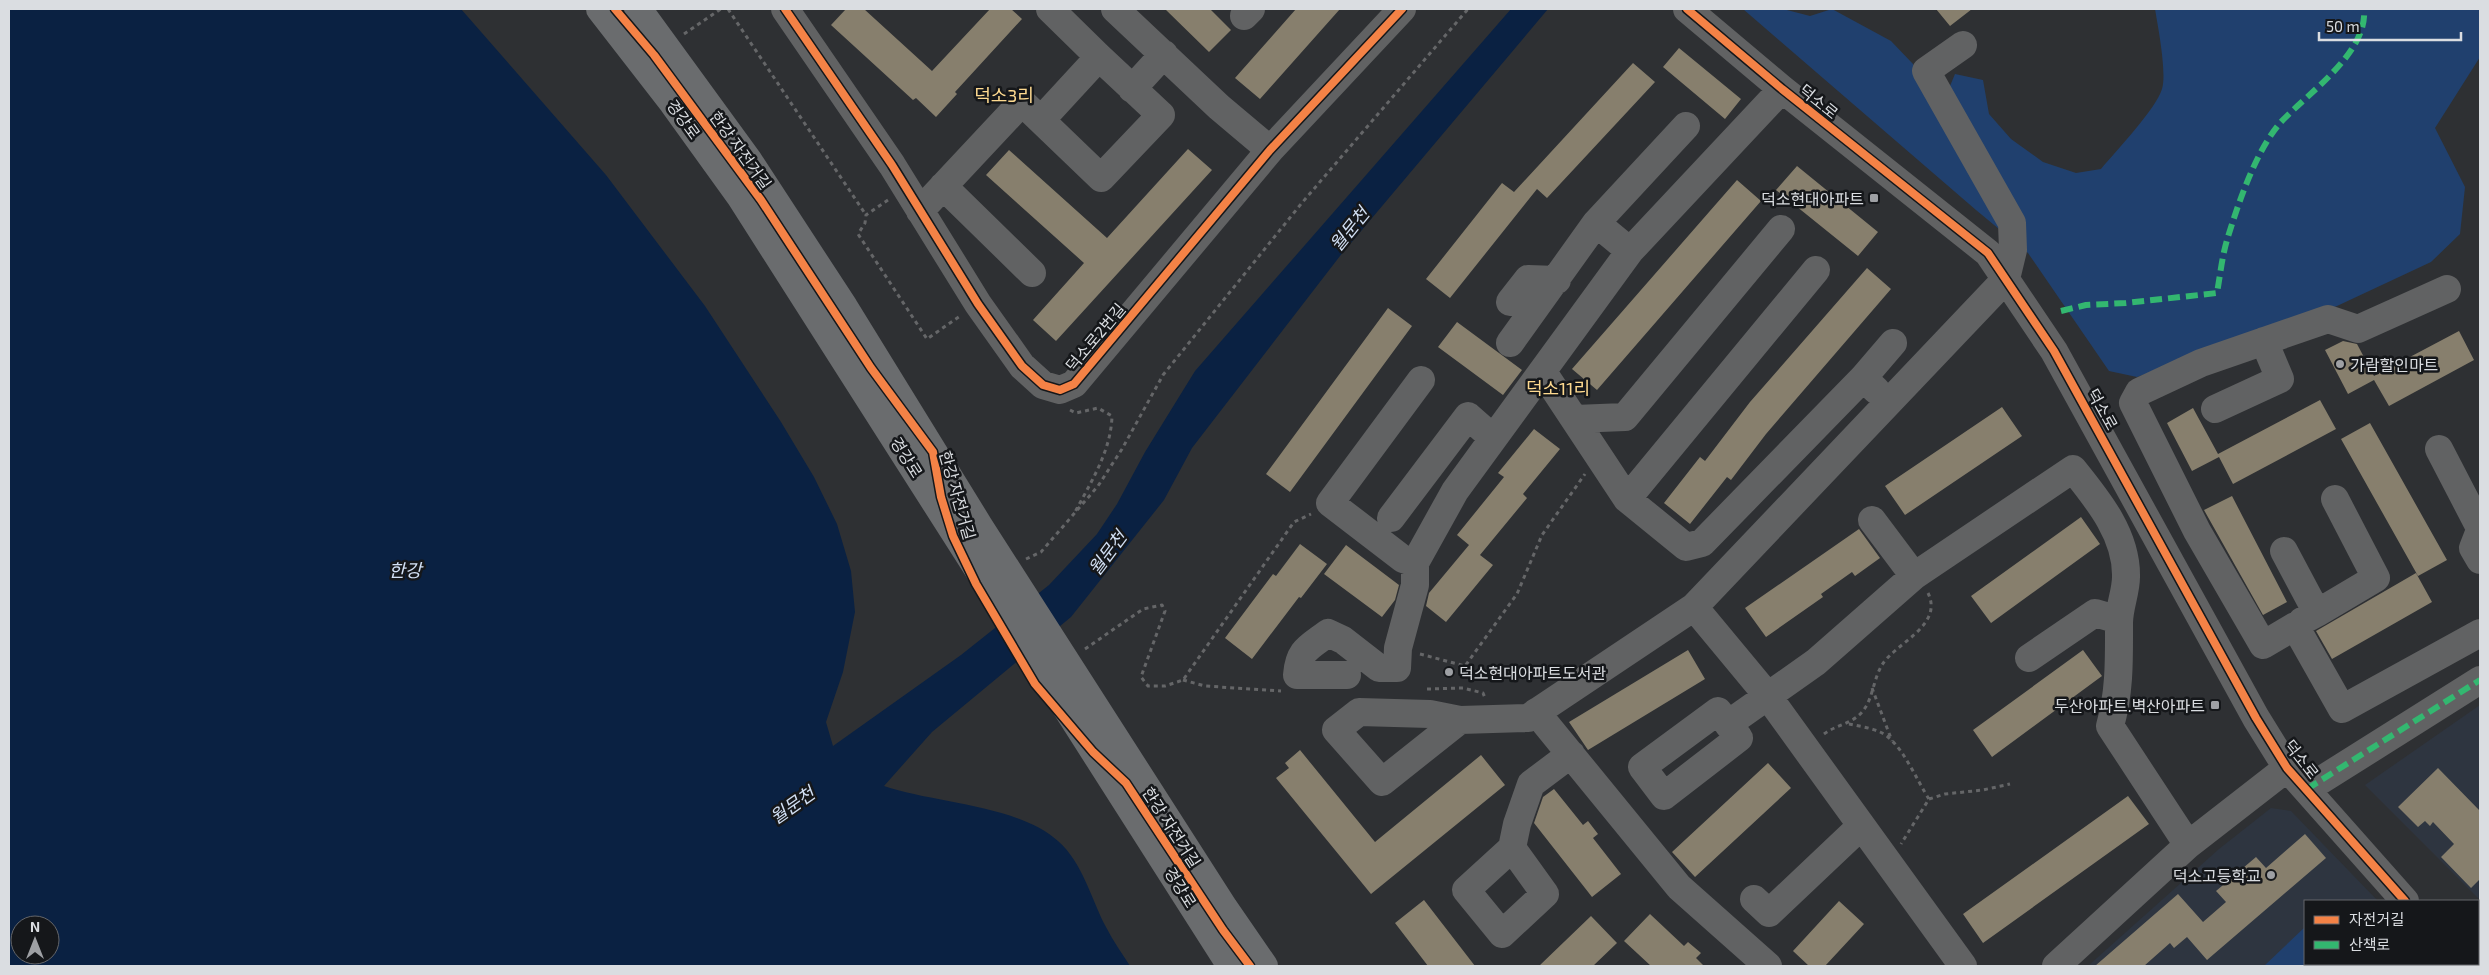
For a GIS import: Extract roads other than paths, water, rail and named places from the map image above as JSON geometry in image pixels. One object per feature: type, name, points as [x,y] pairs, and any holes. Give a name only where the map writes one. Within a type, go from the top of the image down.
[{"type":"main road","name":"경강로","points":[[600,9],[673,103],[740,196],[1231,966]]},
{"type":"main road","name":"경강로","points":[[638,9],[748,160],[844,307],[1005,568],[1224,908],[1264,966]]},
{"type":"street","name":"덕소로2번길","points":[[786,9],[892,165],[978,304],[1022,366],[1043,385],[1060,390],[1074,384],[1270,150],[1402,9]]},
{"type":"street","points":[[913,200],[942,186],[1022,102],[1101,178],[1161,115],[1050,9]]},
{"type":"street","points":[[1115,9],[1270,150]]},
{"type":"street","name":"덕소로","points":[[1687,9],[1782,89],[1988,252],[2054,351],[2256,718],[2287,768],[2386,882],[2404,900]]},
{"type":"street","points":[[1460,720],[1528,718],[1694,607],[2006,278],[2013,250],[2012,223],[1926,71],[1963,45]]},
{"type":"street","points":[[1132,89],[1164,54]]},
{"type":"street","points":[[1041,120],[1099,57]]},
{"type":"street","points":[[1347,675],[1297,676],[1299,659],[1311,646],[1328,633],[1343,640],[1379,668],[1397,668],[1398,648],[1415,585],[1415,563],[1455,491],[1630,251],[1782,89]]},
{"type":"street","points":[[1510,343],[1557,280],[1596,223],[1686,126]]},
{"type":"street","points":[[942,186],[1032,273]]},
{"type":"street","points":[[1596,223],[1630,251]]},
{"type":"street","points":[[1575,419],[1625,417],[1781,229]]},
{"type":"street","points":[[1627,499],[1816,270]]},
{"type":"street","points":[[1510,302],[1528,278],[1557,280]]},
{"type":"street","points":[[2097,427],[2133,403],[2139,392],[2201,363],[2328,319],[2358,329],[2447,289]]},
{"type":"street","points":[[2215,409],[2280,379],[2264,341]]},
{"type":"street","points":[[1543,372],[1627,499],[1686,547],[1702,543],[1863,378],[1894,343]]},
{"type":"street","points":[[1863,378],[1888,402]]},
{"type":"street","points":[[1415,563],[1404,559],[1330,503],[1421,380]]},
{"type":"street","points":[[2133,403],[2198,531],[2263,645],[2376,578],[2335,499]]},
{"type":"street","points":[[1391,518],[1468,416],[1493,438]]},
{"type":"street","points":[[2439,449],[2480,526],[2473,548],[2480,560]]},
{"type":"street","points":[[1728,724],[1816,662],[1917,575],[2073,469],[2105,508],[2124,554],[2126,578],[2119,620],[2119,671],[2115,708],[2110,726],[2188,845]]},
{"type":"street","points":[[1872,520],[1917,575]]},
{"type":"street","points":[[2284,551],[2306,619],[2342,709],[2480,634]]},
{"type":"street","points":[[1694,607],[1767,695],[1963,966]]},
{"type":"street","points":[[2029,658],[2095,613],[2119,620]]},
{"type":"street","points":[[2307,789],[2480,680]]},
{"type":"street","points":[[1536,712],[1679,887],[1768,966]]},
{"type":"street","points":[[1512,848],[1517,824],[1531,784],[1570,754]]},
{"type":"street","points":[[2056,966],[2188,845],[2287,768]]},
{"type":"street","points":[[1754,899],[1769,913],[1861,826]]},
{"type":"water","name":"한강","points":[[9,9],[461,9],[606,175],[705,306],[781,422],[814,477],[837,524],[851,571],[855,612],[843,672],[826,722],[833,746],[961,655],[1049,585],[1097,534],[1117,504],[1145,452],[1195,371],[1511,9],[1548,9],[1340,256],[1192,448],[1164,500],[1071,617],[932,732],[884,786],[999,812],[1041,829],[1058,841],[1067,850],[1080,870],[1106,927],[1130,966],[9,966]]},
{"type":"place","name":"덕소현대아파트","points":[[1874,198]]},
{"type":"place","name":"가람할인마트","points":[[2340,364]]},
{"type":"place","name":"덕소현대아파트도서관","points":[[1449,672]]},
{"type":"place","name":"두산아파트.벽산아파트","points":[[2215,705]]},
{"type":"place","name":"덕소고등학교","points":[[2271,875]]},
{"type":"district","name":"덕소3리","points":[[1004,95]]},
{"type":"district","name":"덕소11리","points":[[1558,388]]},
{"type":"water label","name":"월문천","points":[[1349,229]]},
{"type":"water label","name":"월문천","points":[[1107,553]]},
{"type":"water label","name":"월문천","points":[[792,805]]}]
